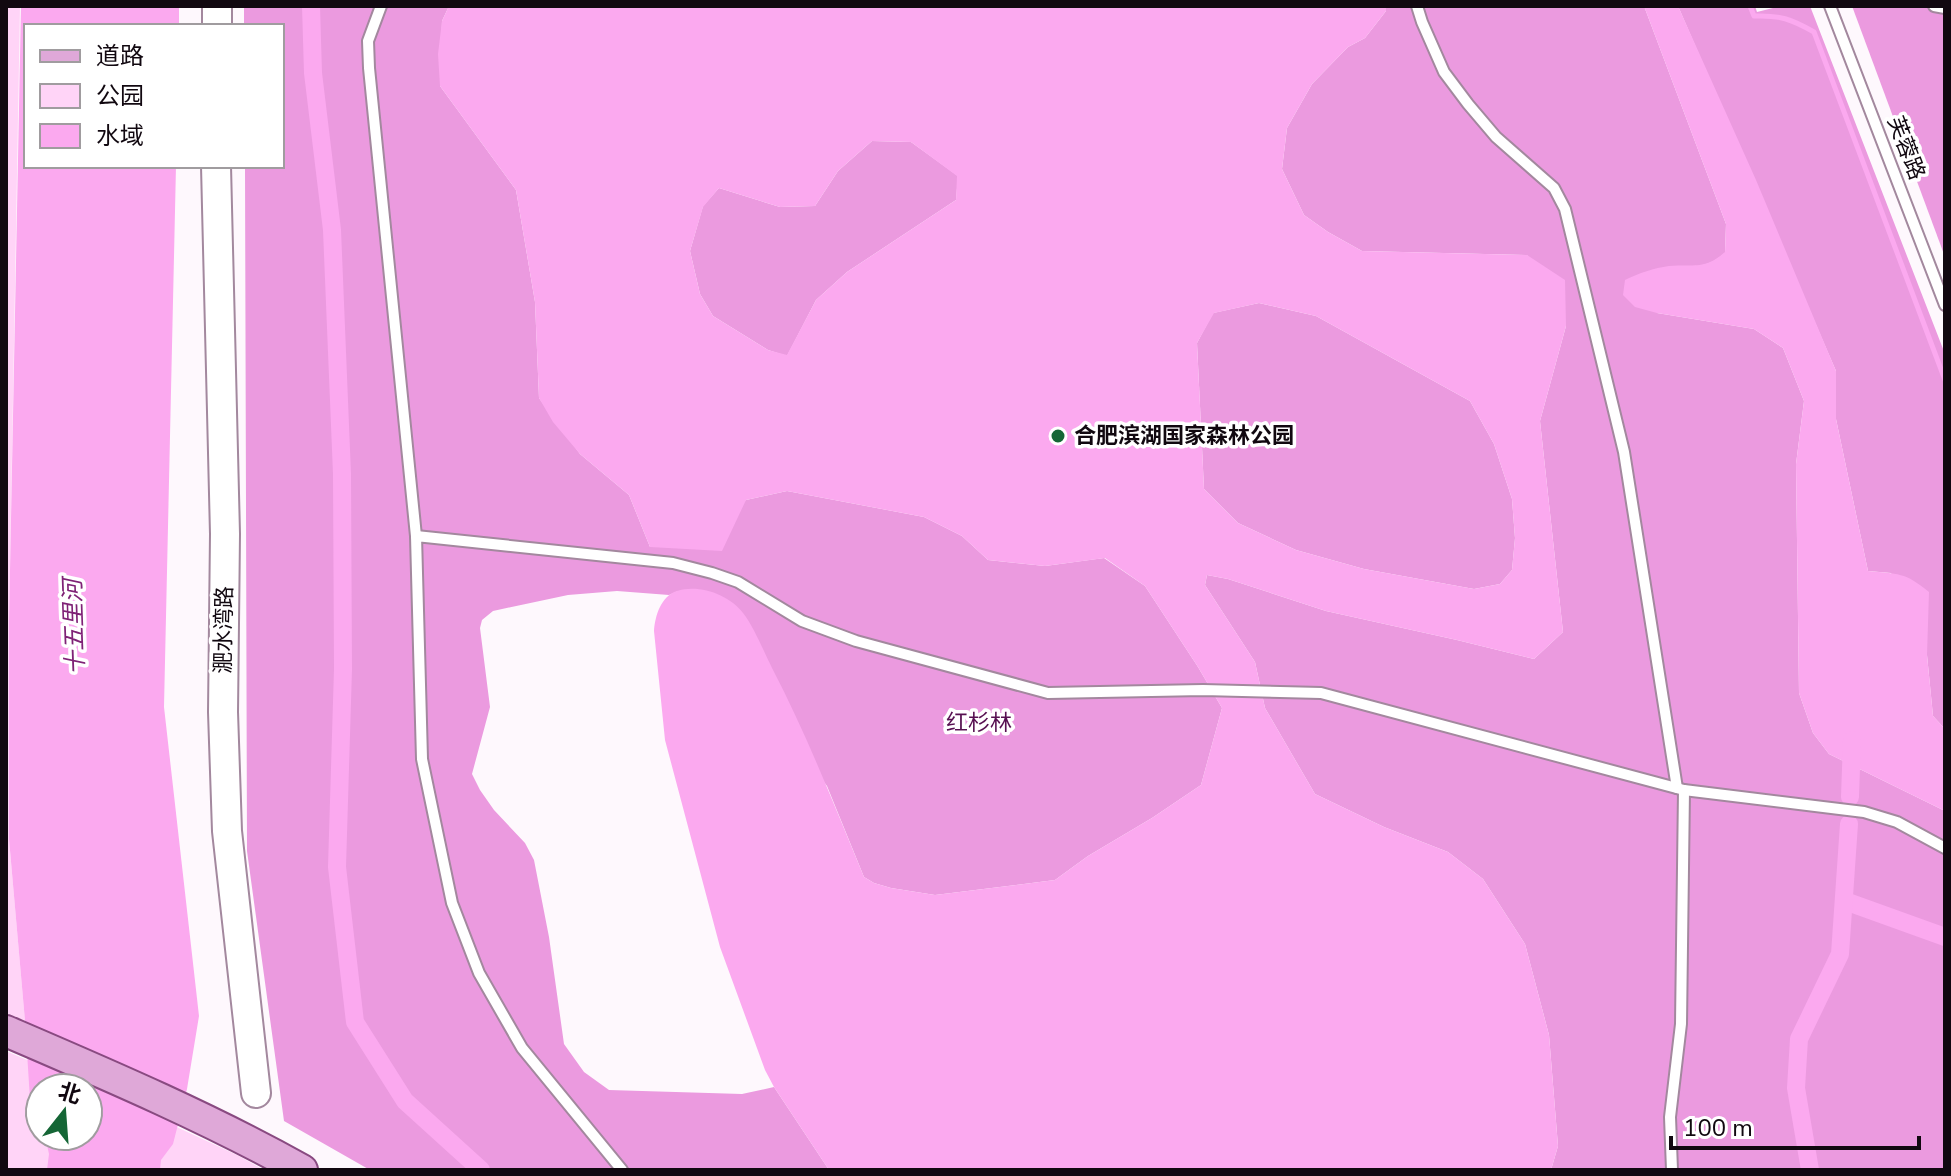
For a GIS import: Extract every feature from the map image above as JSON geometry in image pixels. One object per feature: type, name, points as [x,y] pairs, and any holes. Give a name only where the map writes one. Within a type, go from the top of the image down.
[{"type":"main road","points":[[6,1031],[92,1068],[240,1146],[264,1170]]},
{"type":"main road","points":[[6,1051],[302,1170]]},
{"type":"street","name":"淝水湾路","points":[[216,168],[225,534],[223,712],[227,831],[256,1093]]},
{"type":"lane","points":[[381,6],[368,41],[369,68],[416,536],[422,759],[452,903],[479,973],[522,1048],[622,1170]]},
{"type":"lane","points":[[1417,6],[1444,72],[1496,137],[1554,188],[1565,209],[1624,452],[1681,789],[1681,1024],[1670,1117],[1672,1170]]},
{"type":"lane","name":"芙蓉路","points":[[1830,6],[1945,305]]},
{"type":"lane","points":[[1934,6],[1945,8]]},
{"type":"lane","points":[[416,536],[673,563],[738,582],[802,621],[856,641],[1048,693],[1203,690],[1321,693],[1681,789],[1864,812],[1897,822],[1945,848]]},
{"type":"green space","points":[[6,6],[20,6],[9,621],[9,839],[25,1021],[6,1013]]},
{"type":"green space","name":"红杉林","points":[[244,6],[449,6],[442,21],[440,86],[516,190],[535,302],[539,398],[580,454],[629,495],[650,547],[746,500],[787,491],[924,517],[962,536],[988,560],[1045,566],[1104,558],[1145,586],[1222,708],[1201,785],[1152,818],[1088,856],[1055,880],[935,895],[891,888],[864,877],[827,786],[678,591],[669,595],[617,591],[568,595],[493,611],[482,620],[480,628],[490,707],[472,774],[494,810],[525,843],[534,860],[549,937],[564,1044],[584,1072],[609,1090],[742,1094],[774,1087],[829,1170],[370,1170],[284,1121],[247,851],[245,168],[284,168],[284,24],[244,24]]},
{"type":"green space","points":[[1386,6],[1644,6],[1726,224],[1725,253],[1699,266],[1669,266],[1657,313],[1754,329],[1783,348],[1804,401],[1796,464],[1799,693],[1813,733],[1829,754],[1945,811],[1945,1170],[1551,1170],[1558,1146],[1549,1035],[1525,944],[1483,879],[1448,852],[1384,827],[1315,794],[1265,708],[1255,662],[1205,585],[1207,575],[1228,579],[1326,611],[1534,659],[1563,632],[1540,421],[1566,326],[1527,255],[1362,251],[1304,215],[1282,169],[1287,128],[1312,84],[1348,47],[1365,38],[1386,11]]},
{"type":"green space","points":[[1678,6],[1755,6],[1757,12],[1781,6],[1810,6],[1945,354],[1945,729],[1933,716],[1927,655],[1891,573],[1868,571],[1836,419],[1836,371]]},
{"type":"green space","points":[[1852,6],[1945,6],[1945,257]]},
{"type":"green space","points":[[872,141],[911,142],[958,176],[956,200],[847,272],[816,300],[787,356],[768,350],[713,316],[700,294],[690,251],[703,206],[719,188],[780,207],[815,206],[838,171]]},
{"type":"green space","points":[[1259,303],[1316,316],[1470,401],[1494,444],[1512,499],[1515,538],[1512,570],[1500,584],[1474,589],[1364,569],[1296,550],[1238,523],[1204,489],[1197,343],[1213,313]]},
{"type":"green space","points":[[6,1051],[56,1072],[24,1072],[24,1152],[104,1152],[104,1093],[264,1170],[6,1170]]},
{"type":"water","name":"十五里河","points":[[21,6],[179,6],[179,24],[24,24],[24,168],[176,168],[164,707],[199,1016],[187,1089],[173,1144],[161,1160],[160,1170],[47,1170],[49,1152],[104,1152],[104,1072],[28,1072],[9,839],[9,621]]},
{"type":"water","points":[[449,6],[1386,6],[1386,11],[1365,38],[1348,47],[1312,84],[1287,128],[1282,169],[1304,215],[1362,251],[1527,255],[1565,280],[1566,326],[1540,421],[1563,632],[1534,659],[1326,611],[1228,579],[1207,575],[1205,585],[1255,662],[1265,708],[1315,794],[1384,827],[1448,852],[1483,879],[1525,944],[1549,1035],[1558,1146],[1551,1170],[829,1170],[765,1070],[720,947],[665,740],[654,631],[657,613],[667,597],[686,589],[704,590],[722,596],[743,613],[797,719],[864,877],[891,888],[935,895],[1055,880],[1201,785],[1222,708],[1145,586],[1105,558],[1045,566],[988,560],[962,536],[924,517],[787,491],[746,500],[722,551],[650,547],[629,495],[580,454],[553,422],[539,398],[535,302],[516,190],[440,86],[438,54],[442,21]],"holes":[[[872,141],[911,142],[957,176],[956,200],[847,272],[816,300],[787,355],[768,350],[713,316],[700,294],[690,251],[703,207],[719,188],[780,207],[815,206],[838,171]],[[1259,303],[1316,316],[1470,401],[1494,444],[1512,499],[1515,538],[1512,570],[1500,584],[1474,589],[1364,569],[1296,550],[1238,523],[1204,489],[1197,343],[1214,313]]]},
{"type":"water","points":[[1644,6],[1678,6],[1756,180],[1836,371],[1836,419],[1868,571],[1901,575],[1929,592],[1927,655],[1933,716],[1945,729],[1945,811],[1829,754],[1813,733],[1799,693],[1796,464],[1804,401],[1783,348],[1754,329],[1657,313],[1635,307],[1623,295],[1625,280],[1636,275],[1663,267],[1705,264],[1725,252],[1726,224]]},
{"type":"waterway","points":[[311,6],[313,73],[332,230],[342,474],[343,669],[337,867],[355,1022],[405,1101],[481,1170]]},
{"type":"waterway","points":[[1750,6],[1754,16],[1785,19],[1814,32],[1945,380]]},
{"type":"waterway","points":[[1850,797],[1852,740]]},
{"type":"waterway","points":[[1810,1170],[1796,1088],[1799,1039],[1840,954],[1849,824]]},
{"type":"waterway","points":[[1845,901],[1945,937]]},
{"type":"place","name":"合肥滨湖国家森林公园","points":[[1058,436]]}]
